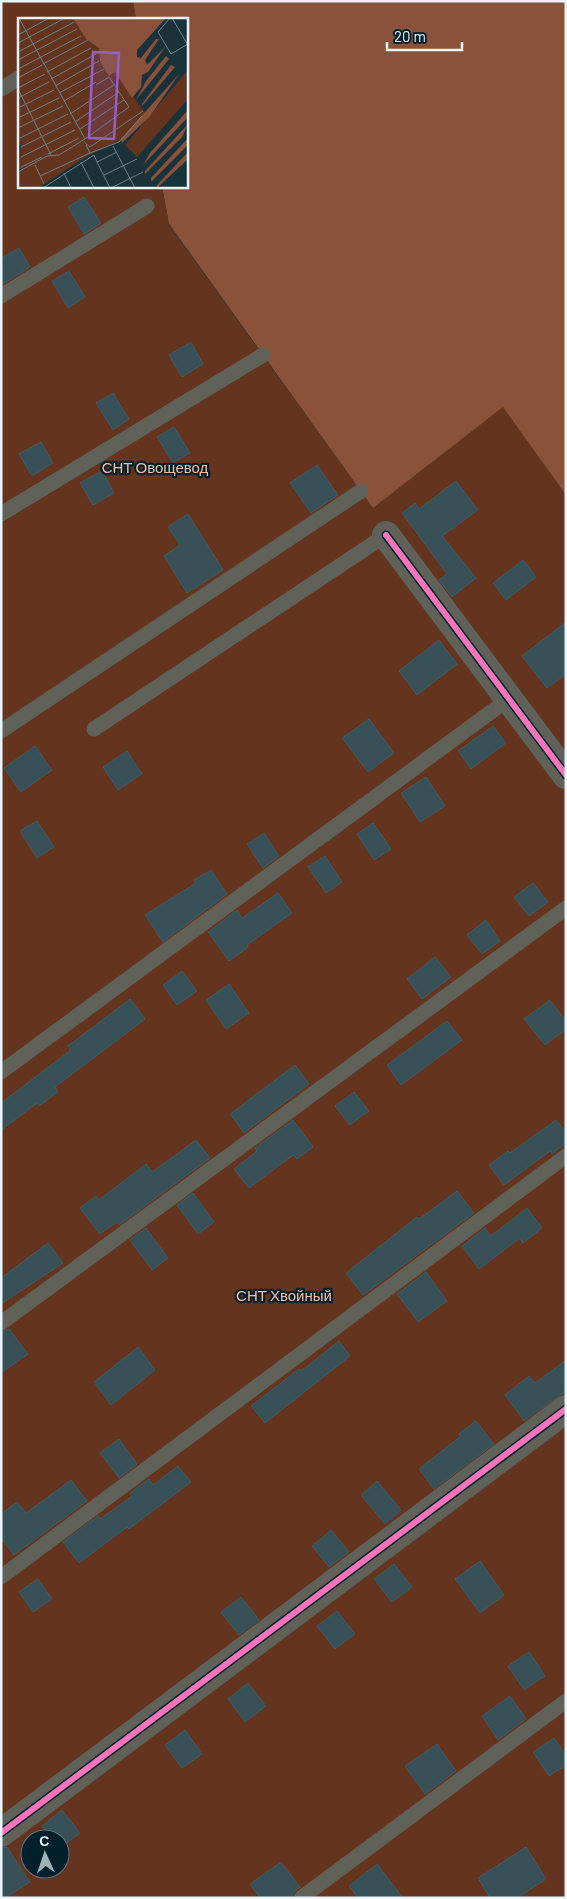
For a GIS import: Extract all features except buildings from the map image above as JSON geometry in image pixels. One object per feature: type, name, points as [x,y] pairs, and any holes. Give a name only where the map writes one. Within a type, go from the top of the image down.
[{"type":"street","points":[[386,535],[566,775]]},
{"type":"street","points":[[1,1833],[566,1408]]},
{"type":"lane","points":[[1,89],[18,79]]},
{"type":"lane","points":[[1,296],[147,206]]},
{"type":"lane","points":[[1,514],[263,355]]},
{"type":"lane","points":[[1,731],[361,491]]},
{"type":"lane","points":[[94,729],[386,535]]},
{"type":"lane","points":[[1,1072],[510,698]]},
{"type":"lane","points":[[1,1323],[566,908]]},
{"type":"lane","points":[[1,1577],[566,1156]]},
{"type":"lane","points":[[301,1898],[566,1701]]},
{"type":"green space","name":"СНТ Хвойный","points":[[1,1],[133,1],[136,18],[18,18],[18,188],[162,188],[169,225],[373,508],[503,406],[566,495],[566,1898],[1,1898]]},
{"type":"shaded area","points":[[133,1],[566,1],[566,495],[503,407],[373,508],[169,224],[162,188],[188,188],[188,18],[136,18]]},
{"type":"cycle path","points":[[386,535],[566,775]]},
{"type":"cycle path","points":[[1,1833],[566,1409]]},
{"type":"park label","name":"СНТ Овощевод","points":[[155,468]]}]
